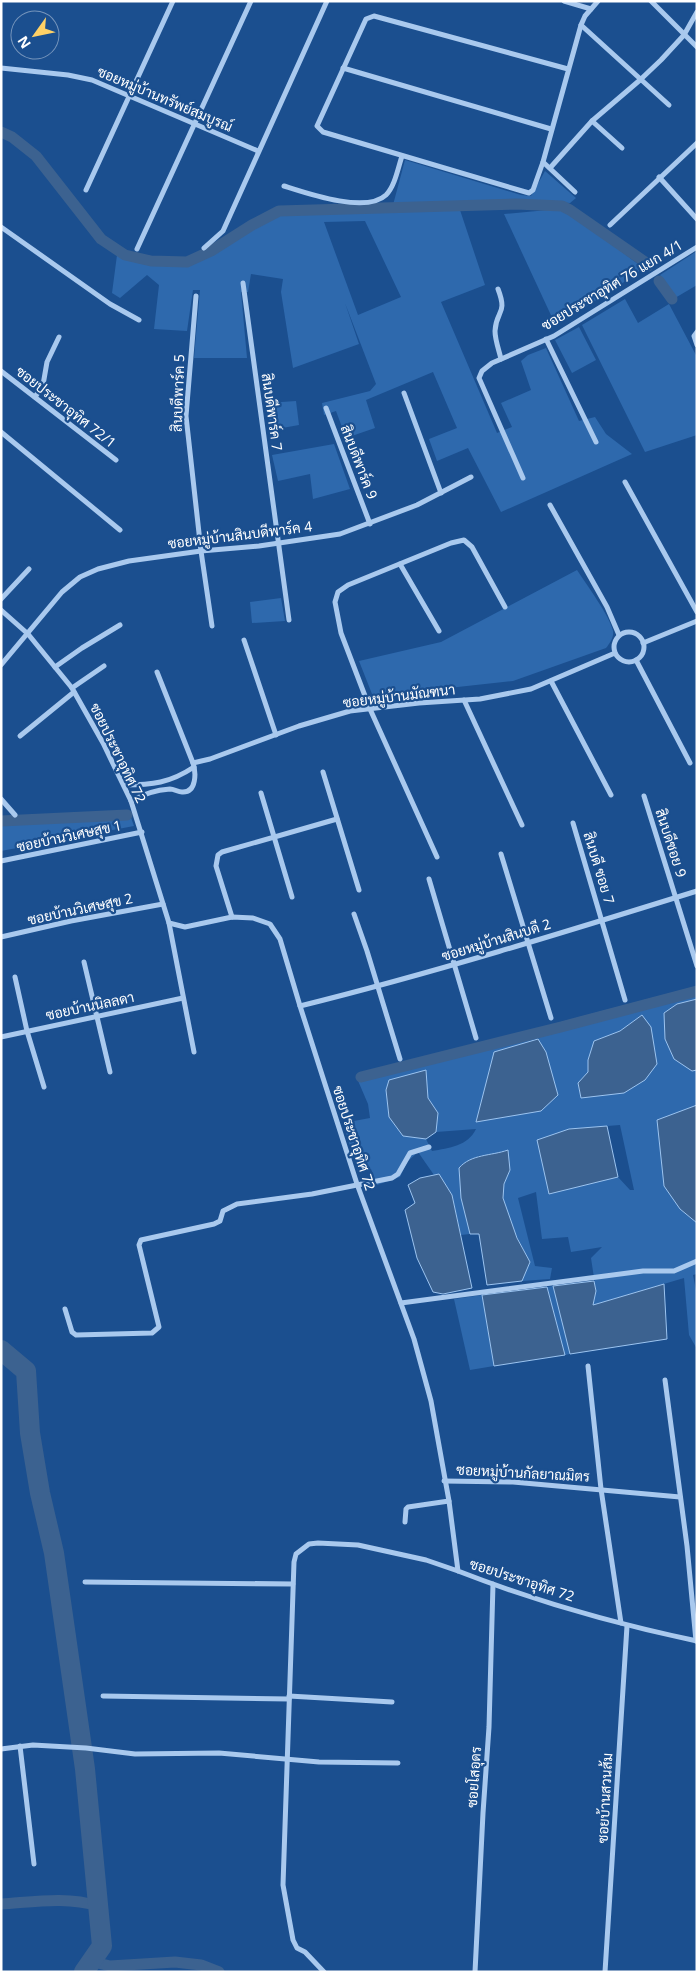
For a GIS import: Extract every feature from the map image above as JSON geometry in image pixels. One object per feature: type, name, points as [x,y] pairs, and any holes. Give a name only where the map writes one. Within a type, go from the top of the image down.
[{"type":"street","points":[[86,190],[173,1]]},
{"type":"street","points":[[137,249],[251,1]]},
{"type":"street","points":[[204,248],[222,231],[327,1]]},
{"type":"street","points":[[564,1],[590,9]]},
{"type":"street","points":[[568,69],[374,16],[366,19],[317,126],[323,132],[529,193],[533,190],[543,162],[581,25],[590,9],[598,1]]},
{"type":"street","points":[[651,1],[697,47]]},
{"type":"street","points":[[550,168],[592,121],[640,80],[684,35],[697,12]]},
{"type":"street","points":[[581,25],[669,105]]},
{"type":"street","name":"ซอยหมู่บ้านทรัพย์สมบูรณ์","points":[[1,68],[68,75],[92,80],[258,150]]},
{"type":"street","points":[[343,68],[551,129]]},
{"type":"street","points":[[592,121],[622,148]]},
{"type":"street","points":[[610,225],[697,143]]},
{"type":"street","points":[[284,186],[337,201],[377,201],[385,196],[390,189],[402,156]]},
{"type":"street","points":[[543,162],[575,192]]},
{"type":"street","points":[[659,177],[697,219]]},
{"type":"street","points":[[1,227],[110,304],[139,320]]},
{"type":"street","name":"ซอยประชาอุทิศ 76 แยก 4/1","points":[[523,478],[479,378],[482,371],[501,359],[546,339],[697,247]]},
{"type":"street","name":"สินบดีพาร์ค 7","points":[[243,283],[289,620]]},
{"type":"street","points":[[498,289],[503,302],[503,310],[495,332],[501,359]]},
{"type":"street","name":"สินบดีพาร์ค 5","points":[[196,296],[186,416],[201,551],[212,626]]},
{"type":"street","points":[[697,332],[694,336],[697,345]]},
{"type":"street","points":[[35,397],[43,385],[47,362],[59,337]]},
{"type":"street","points":[[546,339],[596,442]]},
{"type":"street","name":"ซอยประชาอุทิศ 72/1","points":[[1,371],[116,460]]},
{"type":"street","points":[[404,393],[441,493]]},
{"type":"street","name":"สินบดีพาร์ค 9","points":[[326,408],[370,524]]},
{"type":"street","points":[[1,432],[120,530]]},
{"type":"street","name":"ซอยหมู่บ้านสินบดีพาร์ค 4","points":[[1,665],[62,592],[80,577],[98,569],[129,561],[340,534],[417,506],[472,477]]},
{"type":"street","points":[[625,482],[697,612]]},
{"type":"street","points":[[550,505],[607,607],[619,635]]},
{"type":"street","points":[[437,857],[370,709],[341,633],[335,602],[338,592],[348,585],[451,543],[464,540],[472,547],[505,607]]},
{"type":"street","points":[[400,564],[439,631]]},
{"type":"street","points":[[1,598],[29,569]]},
{"type":"street","name":"ซอยประชาอุทิศ 72","points":[[1,610],[28,634],[73,690],[124,785],[142,832],[169,923],[185,927],[232,917],[253,918],[270,924],[280,938],[357,1184],[414,1339],[431,1401],[449,1501],[458,1571],[493,1584],[624,1624],[696,1641]]},
{"type":"street","points":[[643,643],[697,620]]},
{"type":"street","points":[[55,667],[120,625]]},
{"type":"street","points":[[624,632],[634,632],[638,635],[643,643],[642,653],[636,660],[626,662],[615,653],[614,643],[619,635],[624,632]]},
{"type":"street","points":[[244,640],[276,735]]},
{"type":"street","name":"ซอยหมู่บ้านมัณฑนา","points":[[124,785],[148,785],[179,777],[193,765],[350,711],[419,703],[480,699],[531,689],[615,653]]},
{"type":"street","points":[[636,660],[690,763]]},
{"type":"street","points":[[20,736],[104,666]]},
{"type":"street","points":[[131,800],[144,794],[171,789],[182,792],[188,791],[194,783],[195,772],[193,765],[157,672]]},
{"type":"street","points":[[551,681],[611,795]]},
{"type":"street","points":[[464,700],[522,825]]},
{"type":"street","points":[[323,772],[359,890]]},
{"type":"street","points":[[261,794],[292,897]]},
{"type":"street","name":"สินบดีซอย 9","points":[[644,796],[697,966]]},
{"type":"street","points":[[1,798],[15,815]]},
{"type":"street","points":[[232,917],[216,866],[218,855],[222,852],[337,818]]},
{"type":"street","name":"สินบดี ซอย 7","points":[[573,823],[603,919],[625,1000]]},
{"type":"street","name":"ซอยบ้านวิเศษสุข 1","points":[[1,861],[142,832]]},
{"type":"street","points":[[502,854],[527,943],[551,1018]]},
{"type":"street","points":[[429,879],[476,1038]]},
{"type":"street","name":"ซอยหมู่บ้านสินบดี 2","points":[[300,1006],[454,965],[697,891]]},
{"type":"street","name":"ซอยบ้านวิเศษสุข 2","points":[[1,937],[70,921],[163,904]]},
{"type":"street","points":[[354,914],[400,1059]]},
{"type":"street","points":[[169,923],[194,1052]]},
{"type":"street","points":[[84,962],[110,1072]]},
{"type":"street","points":[[15,977],[44,1087]]},
{"type":"street","name":"ซอยบ้านนิลลดา","points":[[1,1037],[183,998]]},
{"type":"street","points":[[65,1308],[72,1332],[76,1335],[152,1333],[159,1327],[139,1245],[141,1240],[214,1224],[220,1221],[223,1211],[236,1204],[312,1194],[392,1178],[398,1174],[410,1153],[429,1147]]},
{"type":"street","points":[[401,1304],[624,1273],[674,1271],[697,1261]]},
{"type":"street","name":"ซอยหมู่บ้านกัลยาณมิตร","points":[[588,1366],[601,1489],[624,1624]]},
{"type":"street","points":[[665,1380],[696,1641]]},
{"type":"street","name":"ซอยหมู่บ้านกัลยาณมิตร","points":[[444,1481],[513,1482],[680,1497]]},
{"type":"street","points":[[405,1522],[406,1509],[408,1507],[449,1501]]},
{"type":"street","points":[[324,1972],[305,1952],[297,1948],[293,1940],[283,1885],[293,1584],[296,1554],[309,1544],[358,1546],[426,1560],[458,1571]]},
{"type":"street","points":[[85,1582],[293,1584]]},
{"type":"street","name":"ซอยโสอุดร","points":[[475,1972],[489,1727],[493,1584]]},
{"type":"street","name":"ซอยบ้านสวนส้ม","points":[[604,1972],[624,1624]]},
{"type":"street","points":[[103,1696],[289,1697],[392,1702]]},
{"type":"street","points":[[20,1746],[34,1864]]},
{"type":"street","points":[[1,1749],[20,1746],[73,1747],[135,1754],[219,1753],[319,1762],[398,1763]]},
{"type":"shaded area","points":[[405,160],[521,195],[531,196],[545,171],[576,198],[570,203],[537,201],[393,205]]},
{"type":"shaded area","points":[[391,209],[460,210],[485,285],[441,302],[497,433],[512,427],[501,403],[531,390],[521,361],[528,355],[546,348],[579,421],[595,417],[606,434],[632,454],[501,512],[468,448],[437,461],[429,439],[457,428],[433,372],[366,400],[375,428],[346,438],[336,411],[324,415],[322,403],[370,391],[376,384],[345,303],[359,344],[293,368],[281,292],[283,279],[251,274],[248,292],[241,292],[247,358],[194,358],[200,290],[193,290],[187,331],[154,329],[159,285],[147,275],[120,298],[112,293],[117,255],[136,261],[163,265],[188,265],[278,215]],"holes":[[[365,221],[401,297],[358,315],[324,222]]]},
{"type":"shaded area","points":[[558,209],[570,213],[642,267],[638,273],[556,326],[504,214]]},
{"type":"shaded area","points":[[697,251],[697,285],[675,298],[660,275]]},
{"type":"shaded area","points":[[625,299],[638,323],[669,304],[697,357],[697,435],[645,452],[582,325]]},
{"type":"shaded area","points":[[579,327],[596,360],[572,373],[555,340]]},
{"type":"shaded area","points":[[296,401],[299,425],[271,430],[267,403]]},
{"type":"shaded area","points":[[334,444],[350,489],[313,499],[310,474],[278,481],[272,455]]},
{"type":"shaded area","points":[[577,570],[603,609],[611,625],[613,635],[606,648],[513,681],[394,694],[372,694],[359,661],[441,642]]},
{"type":"shaded area","points":[[281,598],[285,621],[252,623],[250,602]]},
{"type":"shaded area","points":[[129,812],[134,826],[1,851],[1,824]]},
{"type":"shaded area","points":[[697,986],[697,999],[677,1004],[692,1071],[697,1070],[697,1105],[657,1121],[680,1209],[697,1223],[697,1274],[693,1275],[697,1295],[697,1349],[689,1335],[684,1278],[593,1305],[596,1291],[591,1258],[602,1247],[571,1252],[568,1237],[542,1239],[536,1192],[518,1198],[535,1266],[552,1268],[550,1279],[522,1281],[530,1262],[514,1230],[504,1204],[503,1190],[510,1170],[497,1154],[478,1156],[461,1198],[470,1234],[461,1235],[452,1195],[439,1174],[434,1175],[418,1152],[407,1162],[400,1177],[377,1185],[371,1169],[358,1172],[343,1123],[370,1118],[368,1104],[356,1076]],"holes":[[[642,1015],[578,1083],[588,1072],[594,1041],[620,1031]],[[428,1098],[438,1113],[436,1132],[476,1129],[473,1135],[463,1143],[432,1151],[426,1139],[403,1136]],[[620,1125],[634,1190],[630,1190],[618,1177],[549,1193],[538,1140],[569,1129]]]},
{"type":"shaded area","points":[[697,999],[697,1070],[692,1071],[674,1059],[665,1039],[664,1013],[677,1004]]},
{"type":"shaded area","points":[[642,1015],[651,1027],[657,1064],[645,1080],[624,1093],[581,1098],[578,1083],[588,1072],[588,1060],[594,1041],[620,1031]]},
{"type":"shaded area","points":[[538,1039],[546,1052],[558,1095],[541,1111],[476,1122],[494,1052]]},
{"type":"shaded area","points":[[426,1070],[428,1098],[438,1113],[436,1132],[426,1139],[403,1136],[389,1117],[386,1090],[389,1080]]},
{"type":"shaded area","points":[[697,1105],[697,1223],[680,1209],[664,1186],[657,1120]]},
{"type":"shaded area","points":[[607,1126],[618,1177],[549,1194],[537,1140],[569,1129]]},
{"type":"shaded area","points":[[508,1150],[510,1170],[504,1184],[503,1198],[517,1238],[530,1262],[522,1281],[487,1285],[479,1234],[470,1234],[461,1198],[459,1168],[469,1160]]},
{"type":"shaded area","points":[[439,1174],[452,1195],[472,1288],[443,1294],[433,1292],[417,1258],[405,1210],[415,1203],[408,1185],[420,1178]]},
{"type":"shaded area","points":[[594,1281],[596,1291],[593,1305],[664,1284],[667,1339],[570,1354],[553,1286]]},
{"type":"shaded area","points":[[553,1286],[570,1354],[565,1355],[547,1287]]},
{"type":"shaded area","points":[[547,1287],[565,1355],[494,1366],[482,1295]]},
{"type":"shaded area","points":[[482,1295],[494,1366],[470,1370],[454,1299]]},
{"type":"waterway","points":[[1,132],[12,137],[36,156],[101,239],[125,255],[151,261],[187,262],[211,251],[252,225],[279,211],[516,204],[562,206],[645,262],[648,266]]},
{"type":"waterway","points":[[659,281],[672,299]]},
{"type":"waterway","points":[[1,821],[127,815]]},
{"type":"waterway","points":[[361,1077],[697,991]]},
{"type":"waterway","points":[[1,1350],[26,1371],[30,1433],[40,1493],[54,1553],[85,1769],[102,1946],[84,1972]]},
{"type":"waterway","points":[[1,1904],[62,1900],[98,1906]]},
{"type":"waterway","points":[[90,1961],[110,1966],[175,1962],[201,1965],[219,1972]]}]
